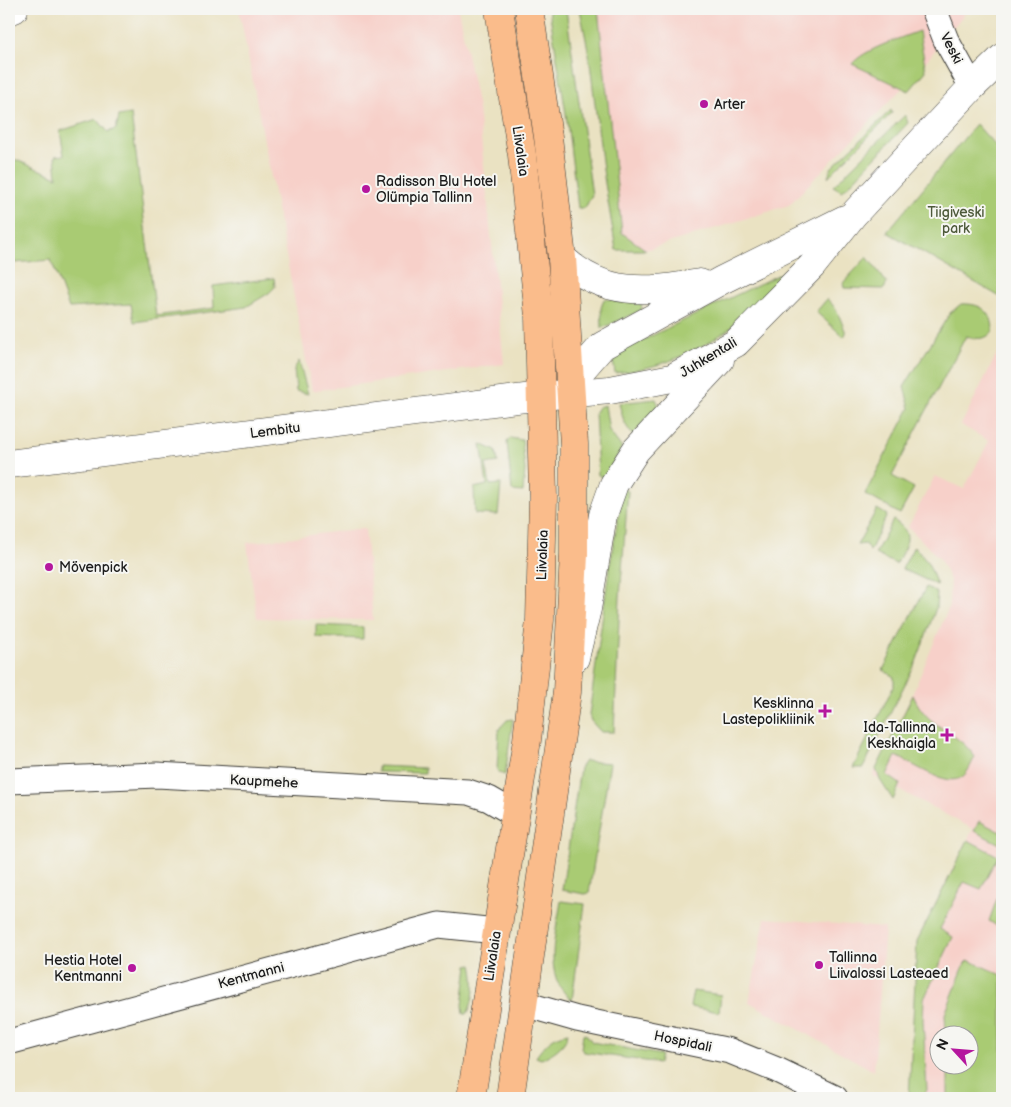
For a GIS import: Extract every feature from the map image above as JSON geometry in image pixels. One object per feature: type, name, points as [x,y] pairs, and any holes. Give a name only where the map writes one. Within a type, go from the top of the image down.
[{"type":"main road","name":"Liivalaia","points":[[499,9],[522,155],[539,316],[574,444],[574,554],[567,692],[510,1098]]},
{"type":"main road","name":"Liivalaia","points":[[471,1098],[494,943],[528,740],[540,620],[543,498],[542,440],[561,393],[562,258],[548,137],[529,9]]},
{"type":"main road","points":[[494,943],[503,986],[524,1004]]},
{"type":"street","points":[[9,11],[14,9]]},
{"type":"street","name":"Veski","points":[[934,9],[946,40],[972,87]]},
{"type":"street","name":"Juhkentali","points":[[561,393],[610,390],[672,378],[736,343],[812,266],[853,215],[972,87],[1002,58]]},
{"type":"street","name":"Juhkentali","points":[[561,393],[602,346],[722,280],[853,215]]},
{"type":"street","points":[[562,258],[578,273],[600,284],[626,289],[658,290],[722,280]]},
{"type":"street","points":[[567,692],[587,609],[603,515],[614,484],[636,450],[736,343]]},
{"type":"street","name":"Lembitu","points":[[9,464],[561,393]]},
{"type":"street","name":"Kaupmehe","points":[[9,781],[157,775],[461,791],[489,799],[515,814]]},
{"type":"street","name":"Kentmanni","points":[[9,1042],[439,925],[494,943]]},
{"type":"street","name":"Hospidali","points":[[524,1004],[578,1020],[730,1051],[777,1070],[834,1098]]},
{"type":"shaded area","points":[[239,9],[458,9],[478,108],[504,364],[312,391]]},
{"type":"shaded area","points":[[588,9],[968,9],[915,75],[789,205],[646,250],[622,233]]},
{"type":"shaded area","name":"Ida-Tallinna Keskhaigla","points":[[1002,344],[1002,1098],[909,1098],[917,941],[973,829],[873,776],[912,695],[949,607],[950,580],[940,559],[908,527],[935,476],[964,489],[989,441],[961,425]]},
{"type":"shaded area","points":[[365,528],[373,620],[257,618],[247,543]]},
{"type":"shaded area","name":"Tallinna Liivalossi Lasteaed","points":[[765,918],[885,928],[874,1071],[749,1002]]},
{"type":"green space","points":[[549,9],[566,9],[592,195],[585,208],[578,208],[566,114]]},
{"type":"green space","points":[[580,9],[598,9],[622,233],[646,250],[616,250],[604,177],[589,55]]},
{"type":"green space","points":[[919,31],[926,71],[909,91],[852,64],[873,49]]},
{"type":"green space","points":[[891,110],[892,113],[828,177],[831,168]]},
{"type":"green space","points":[[131,114],[156,316],[214,308],[213,286],[274,278],[275,287],[269,293],[246,307],[134,322],[131,304],[69,308],[51,260],[14,263],[9,239],[9,157],[57,177],[55,156],[64,155],[60,131],[97,119],[108,132],[116,129],[119,116]]},
{"type":"green space","points":[[905,115],[908,123],[848,186],[842,191],[833,186]]},
{"type":"green space","name":"Tiigiveski park","points":[[976,124],[1002,153],[1002,298],[887,232]]},
{"type":"green space","points":[[867,257],[887,283],[884,289],[844,288],[843,283]]},
{"type":"green space","points":[[784,272],[788,279],[749,314],[710,342],[667,362],[642,369],[615,373],[612,355]]},
{"type":"green space","points":[[604,299],[641,302],[642,310],[602,328],[601,308]]},
{"type":"green space","points":[[827,299],[840,319],[846,333],[844,337],[816,312]]},
{"type":"green space","points":[[961,304],[974,305],[984,309],[991,318],[993,331],[981,338],[966,336],[892,476],[914,488],[900,514],[865,494],[910,408],[904,387],[950,313]]},
{"type":"green space","points":[[299,361],[308,394],[296,391],[294,369]]},
{"type":"green space","points":[[656,399],[659,406],[633,435],[627,428],[619,403]]},
{"type":"green space","points":[[605,405],[609,431],[622,448],[604,478],[598,475],[595,412],[598,407]]},
{"type":"green space","points":[[510,438],[522,440],[525,470],[523,492],[512,491],[507,442]]},
{"type":"green space","points":[[481,444],[496,451],[498,462],[486,464],[490,485],[501,484],[498,515],[475,514],[474,488],[487,485]]},
{"type":"green space","points":[[623,488],[628,491],[620,597],[614,732],[601,732],[591,721],[589,715],[608,577]]},
{"type":"green space","points":[[877,509],[887,515],[870,551],[865,544],[857,545]]},
{"type":"green space","points":[[893,520],[905,530],[907,535],[906,545],[896,564],[875,554]]},
{"type":"green space","points":[[914,546],[928,563],[937,585],[902,569]]},
{"type":"green space","points":[[926,587],[937,593],[936,608],[916,662],[863,768],[853,768],[894,685],[894,677],[883,670]]},
{"type":"green space","points":[[316,625],[363,627],[363,639],[316,637]]},
{"type":"green space","points":[[913,695],[926,716],[959,740],[975,757],[966,773],[956,780],[929,773],[896,756],[887,775],[900,784],[893,800],[880,780],[876,769]]},
{"type":"green space","points":[[513,719],[505,775],[497,770],[499,729],[507,720]]},
{"type":"green space","points":[[585,761],[610,763],[589,893],[585,894],[562,890],[580,768]]},
{"type":"green space","points":[[378,766],[425,768],[425,773],[378,772]]},
{"type":"green space","points":[[979,821],[1000,832],[1002,829],[1002,845],[974,831]]},
{"type":"green space","points":[[968,840],[998,856],[981,889],[964,882],[940,929],[953,937],[924,999],[923,1020],[927,1090],[922,1098],[909,1098],[917,941]]},
{"type":"green space","points":[[998,896],[1002,899],[1002,929],[989,921]]},
{"type":"green space","points":[[561,901],[585,904],[572,1000],[562,990],[556,979],[554,967],[554,941]]},
{"type":"green space","points":[[968,960],[1002,975],[1002,1098],[948,1098],[948,1074],[978,1074],[978,1024],[946,1024],[945,1014],[965,963]]},
{"type":"green space","points":[[472,964],[474,977],[473,997],[470,1009],[467,1014],[464,1014],[463,1005],[468,965]]},
{"type":"green space","points":[[693,991],[721,995],[719,1012],[690,1007]]},
{"type":"green space","points":[[568,1033],[564,1042],[550,1055],[541,1059],[536,1057],[549,1041]]},
{"type":"green space","points":[[583,1034],[587,1035],[592,1042],[661,1055],[659,1063],[584,1052],[581,1049]]},
{"type":"place","name":"Arter","points":[[704,104]]},
{"type":"place","name":"Radisson Blu Hotel Olümpia Tallinn","points":[[366,189]]},
{"type":"place","name":"Mövenpick","points":[[49,567]]},
{"type":"place","name":"Kesklinna Lastepolikliinik","points":[[825,711]]},
{"type":"place","name":"Ida-Tallinna Keskhaigla","points":[[947,735]]},
{"type":"place","name":"Tallinna Liivalossi Lasteaed","points":[[819,965]]},
{"type":"place","name":"Hestia Hotel Kentmanni","points":[[132,968]]}]
